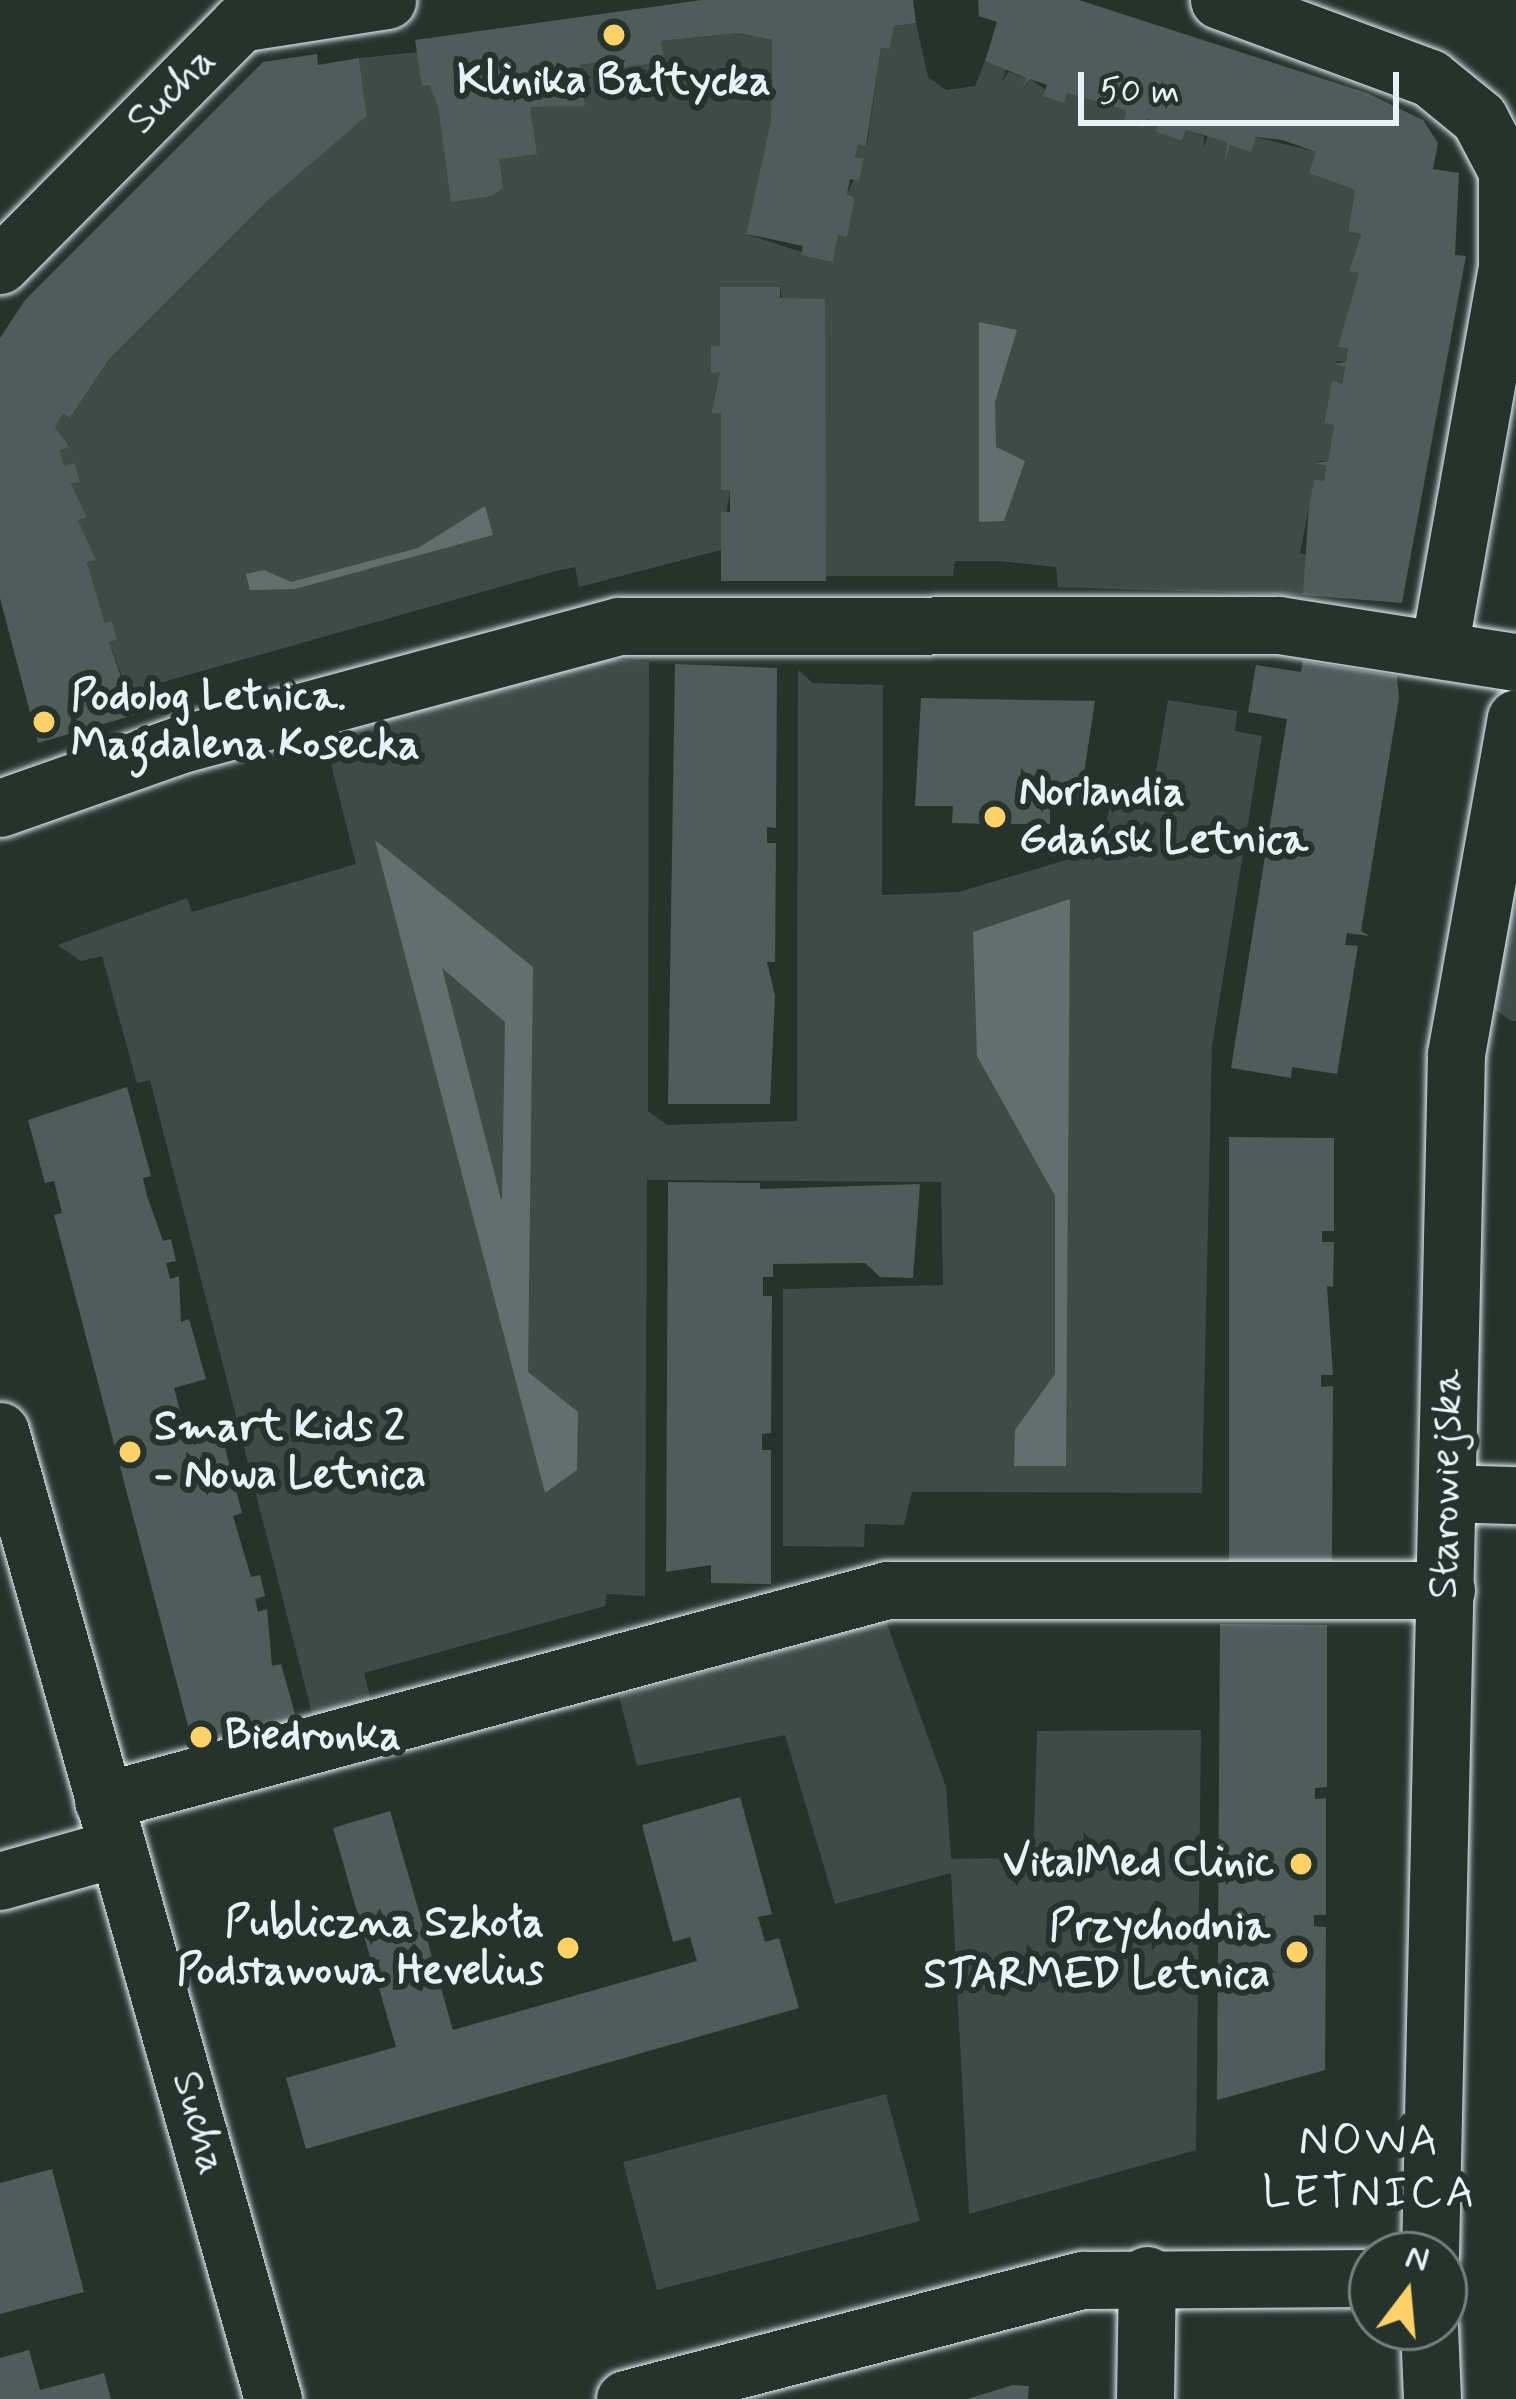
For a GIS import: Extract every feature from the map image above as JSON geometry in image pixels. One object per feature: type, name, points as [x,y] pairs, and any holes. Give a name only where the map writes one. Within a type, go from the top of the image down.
[{"type":"street","name":"Sucha","points":[[0,265],[241,23],[387,0]]},
{"type":"street","points":[[1219,0],[1430,78],[1479,118],[1507,171],[1508,267],[1439,647]]},
{"type":"street","points":[[5,790],[620,626],[1280,625],[1516,662]]},
{"type":"street","name":"Starowiejska","points":[[1431,2231],[1456,1054],[1516,718]]},
{"type":"street","name":"Sucha","points":[[0,1431],[273,2399]]},
{"type":"street","points":[[1447,1493],[1516,1495]]},
{"type":"street","points":[[0,1881],[110,1825],[887,1589],[1446,1590]]},
{"type":"street","points":[[625,2399],[709,2388],[1029,2292],[1148,2275],[1348,2278]]},
{"type":"street","points":[[1145,2399],[1148,2275]]},
{"type":"street","points":[[1430,2351],[1432,2399]]},
{"type":"shaded area","points":[[916,23],[928,77],[946,90],[975,86],[985,61],[1006,68],[1002,82],[1008,72],[1026,78],[1024,89],[1030,79],[1064,102],[1067,93],[1081,97],[1080,108],[1085,97],[1126,110],[1125,122],[1143,128],[1147,119],[1157,122],[1156,132],[1182,141],[1186,130],[1204,136],[1203,148],[1208,136],[1227,142],[1226,155],[1230,145],[1256,137],[1316,152],[1310,173],[1355,190],[1348,230],[1361,234],[1349,270],[1359,273],[1339,346],[1348,348],[1346,362],[1335,361],[1345,367],[1342,384],[1332,382],[1324,422],[1334,425],[1328,461],[1317,461],[1326,466],[1324,481],[1314,481],[1300,553],[1310,556],[1303,595],[1058,587],[1056,567],[999,561],[955,561],[953,576],[826,576],[780,287],[721,287],[720,346],[711,347],[711,372],[720,372],[711,412],[721,413],[721,490],[730,490],[721,550],[579,587],[575,567],[556,571],[128,692],[109,642],[117,640],[112,622],[105,623],[87,562],[95,559],[78,520],[87,517],[71,484],[80,481],[75,464],[64,466],[60,450],[70,446],[55,427],[63,414],[70,418],[110,358],[265,203],[367,116],[359,58],[418,52],[422,85],[429,85],[438,107],[452,202],[499,159],[530,107],[585,106],[580,65],[595,63],[597,71],[663,62],[661,41],[739,33],[772,40],[771,120],[746,234],[832,262],[838,235],[847,236],[855,198],[847,194],[863,159],[855,157],[858,144],[867,145],[881,48],[890,49],[894,26]]},
{"type":"shaded area","points":[[979,322],[1017,330],[995,402],[996,447],[1025,461],[1004,521],[979,522]]},
{"type":"shaded area","points":[[485,506],[493,535],[295,589],[250,590],[246,574],[264,570],[291,582],[418,548]]},
{"type":"shaded area","points":[[591,658],[649,662],[648,1111],[667,1125],[797,1121],[798,670],[813,683],[883,685],[882,895],[959,892],[1099,850],[1116,784],[1153,790],[1168,700],[1237,711],[1235,731],[1262,736],[1212,1046],[1202,1493],[912,1492],[904,1525],[865,1524],[864,1547],[783,1546],[783,1289],[943,1285],[941,1182],[647,1180],[645,1596],[607,1594],[605,1606],[364,1673],[372,1705],[314,1721],[150,1080],[137,1083],[102,956],[81,961],[57,945],[187,898],[192,912],[356,864],[322,728]]},
{"type":"shaded area","points":[[1516,833],[1516,1021],[1511,1021],[1487,1003]]},
{"type":"shaded area","points":[[375,840],[533,967],[528,1372],[578,1412],[577,1470],[545,1493]],"holes":[[[442,968],[505,1022],[502,1199],[501,1199]]]},
{"type":"shaded area","points":[[1070,899],[1066,1466],[1014,1466],[1015,1430],[1055,1374],[1055,1196],[977,1056],[973,932]]},
{"type":"shaded area","points":[[886,1621],[946,1787],[951,1859],[1017,1858],[1034,1832],[1037,1731],[1201,1730],[1196,2150],[969,2214],[951,1873],[835,1904],[785,1735],[637,1766],[619,1696]]},
{"type":"shaded area","points":[[886,2094],[920,2221],[657,2290],[623,2162]]},
{"type":"building","points":[[702,0],[913,0],[916,23],[894,26],[890,49],[881,48],[866,146],[858,144],[855,157],[864,158],[859,181],[850,179],[847,194],[855,198],[847,237],[838,235],[833,262],[801,255],[803,246],[746,234],[771,120],[772,40],[739,33],[661,41],[664,62],[596,71],[595,63],[580,65],[585,106],[530,107],[537,154],[499,159],[503,188],[492,196],[451,202],[438,107],[429,85],[422,86],[415,40]]},
{"type":"building","points":[[978,0],[1079,0],[1367,93],[1423,120],[1438,143],[1433,169],[1459,173],[1455,255],[1466,256],[1402,603],[1303,595],[1309,506],[1314,480],[1324,481],[1326,466],[1315,463],[1328,461],[1334,425],[1324,423],[1332,381],[1342,384],[1345,367],[1334,364],[1346,362],[1348,348],[1338,347],[1359,273],[1349,271],[1361,234],[1348,231],[1355,190],[1309,173],[1316,152],[1282,140],[1256,137],[1251,152],[1230,145],[1225,162],[1227,142],[1186,130],[1182,141],[1156,132],[1157,122],[1147,119],[1143,128],[1124,122],[1126,110],[1067,93],[1064,103],[1043,96],[1047,85],[1030,79],[1023,88],[1026,78],[985,61],[997,22],[979,16]]},
{"type":"building","points":[[317,54],[318,65],[359,58],[367,116],[265,203],[110,358],[70,418],[63,414],[55,427],[70,447],[60,450],[64,466],[75,463],[80,482],[71,484],[87,517],[78,520],[96,560],[87,562],[105,623],[112,621],[117,640],[109,642],[134,715],[38,743],[0,598],[0,338],[25,300],[263,62]]},
{"type":"building","points":[[720,287],[780,287],[780,298],[825,299],[826,581],[721,581],[721,512],[730,512],[730,490],[721,490],[721,413],[711,413],[720,372],[711,373],[711,346],[720,346]]},
{"type":"building","points":[[1303,661],[1397,676],[1399,698],[1361,931],[1369,936],[1347,933],[1345,945],[1358,946],[1337,1074],[1292,1067],[1291,1078],[1231,1068],[1287,719],[1248,712],[1256,665],[1301,672]]},
{"type":"building","points":[[675,664],[777,668],[776,828],[767,827],[767,843],[776,843],[775,962],[767,962],[775,996],[770,1104],[668,1104]]},
{"type":"building","points":[[921,698],[1095,701],[1079,806],[1050,806],[1050,824],[1012,824],[995,814],[988,824],[952,823],[953,806],[915,806]]},
{"type":"building","points":[[127,1087],[151,1176],[143,1178],[147,1196],[163,1241],[171,1239],[176,1261],[166,1263],[170,1279],[179,1276],[181,1322],[189,1319],[206,1379],[174,1388],[188,1441],[221,1432],[242,1513],[233,1516],[251,1577],[260,1575],[265,1596],[255,1599],[258,1612],[267,1609],[272,1666],[281,1664],[298,1725],[196,1756],[54,1215],[62,1213],[54,1181],[45,1183],[28,1120]]},
{"type":"building","points":[[1229,1137],[1334,1138],[1334,1231],[1322,1231],[1322,1242],[1334,1242],[1333,1287],[1327,1286],[1333,1375],[1321,1375],[1321,1387],[1333,1386],[1332,1561],[1229,1561]]},
{"type":"building","points":[[668,1182],[760,1183],[760,1189],[920,1184],[913,1278],[880,1277],[865,1263],[773,1264],[773,1277],[763,1277],[763,1296],[772,1296],[771,1433],[762,1434],[762,1450],[771,1450],[771,1584],[711,1583],[711,1565],[666,1572]]},
{"type":"building","points":[[1220,1624],[1327,1625],[1327,1787],[1315,1788],[1315,1799],[1326,1798],[1326,1915],[1314,1915],[1314,1926],[1326,1927],[1325,2070],[1217,2100]]},
{"type":"building","points":[[740,1797],[772,1914],[758,1917],[765,1942],[779,1938],[799,2008],[306,2149],[286,2078],[396,2047],[333,1828],[390,1811],[453,2030],[697,1961],[690,1937],[673,1942],[642,1825]]},
{"type":"building","points":[[52,2169],[84,2292],[0,2314],[0,2183]]},
{"type":"building","points":[[29,2350],[40,2390],[104,2373],[111,2399],[0,2399],[0,2358]]},
{"type":"building","points":[[1013,2385],[1029,2386],[1028,2399],[967,2399]]},
{"type":"place","name":"Klinika Bałtycka","points":[[614,35]]},
{"type":"place","name":"Podolog Letnica. Magdalena Kosecka","points":[[44,722]]},
{"type":"place","name":"Norlandia Gdańsk Letnica","points":[[995,817]]},
{"type":"place","name":"Smart Kids 2 - Nowa Letnica","points":[[130,1452]]},
{"type":"place","name":"Biedronka","points":[[201,1737]]},
{"type":"place","name":"VitalMed Clinic","points":[[1301,1864]]},
{"type":"place","name":"Publiczna Szkoła Podstawowa Hevelius","points":[[568,1948]]},
{"type":"place","name":"Przychodnia STARMED Letnica","points":[[1297,1952]]},
{"type":"district","name":"NOWA LETNICA","points":[[1370,2168]]}]
